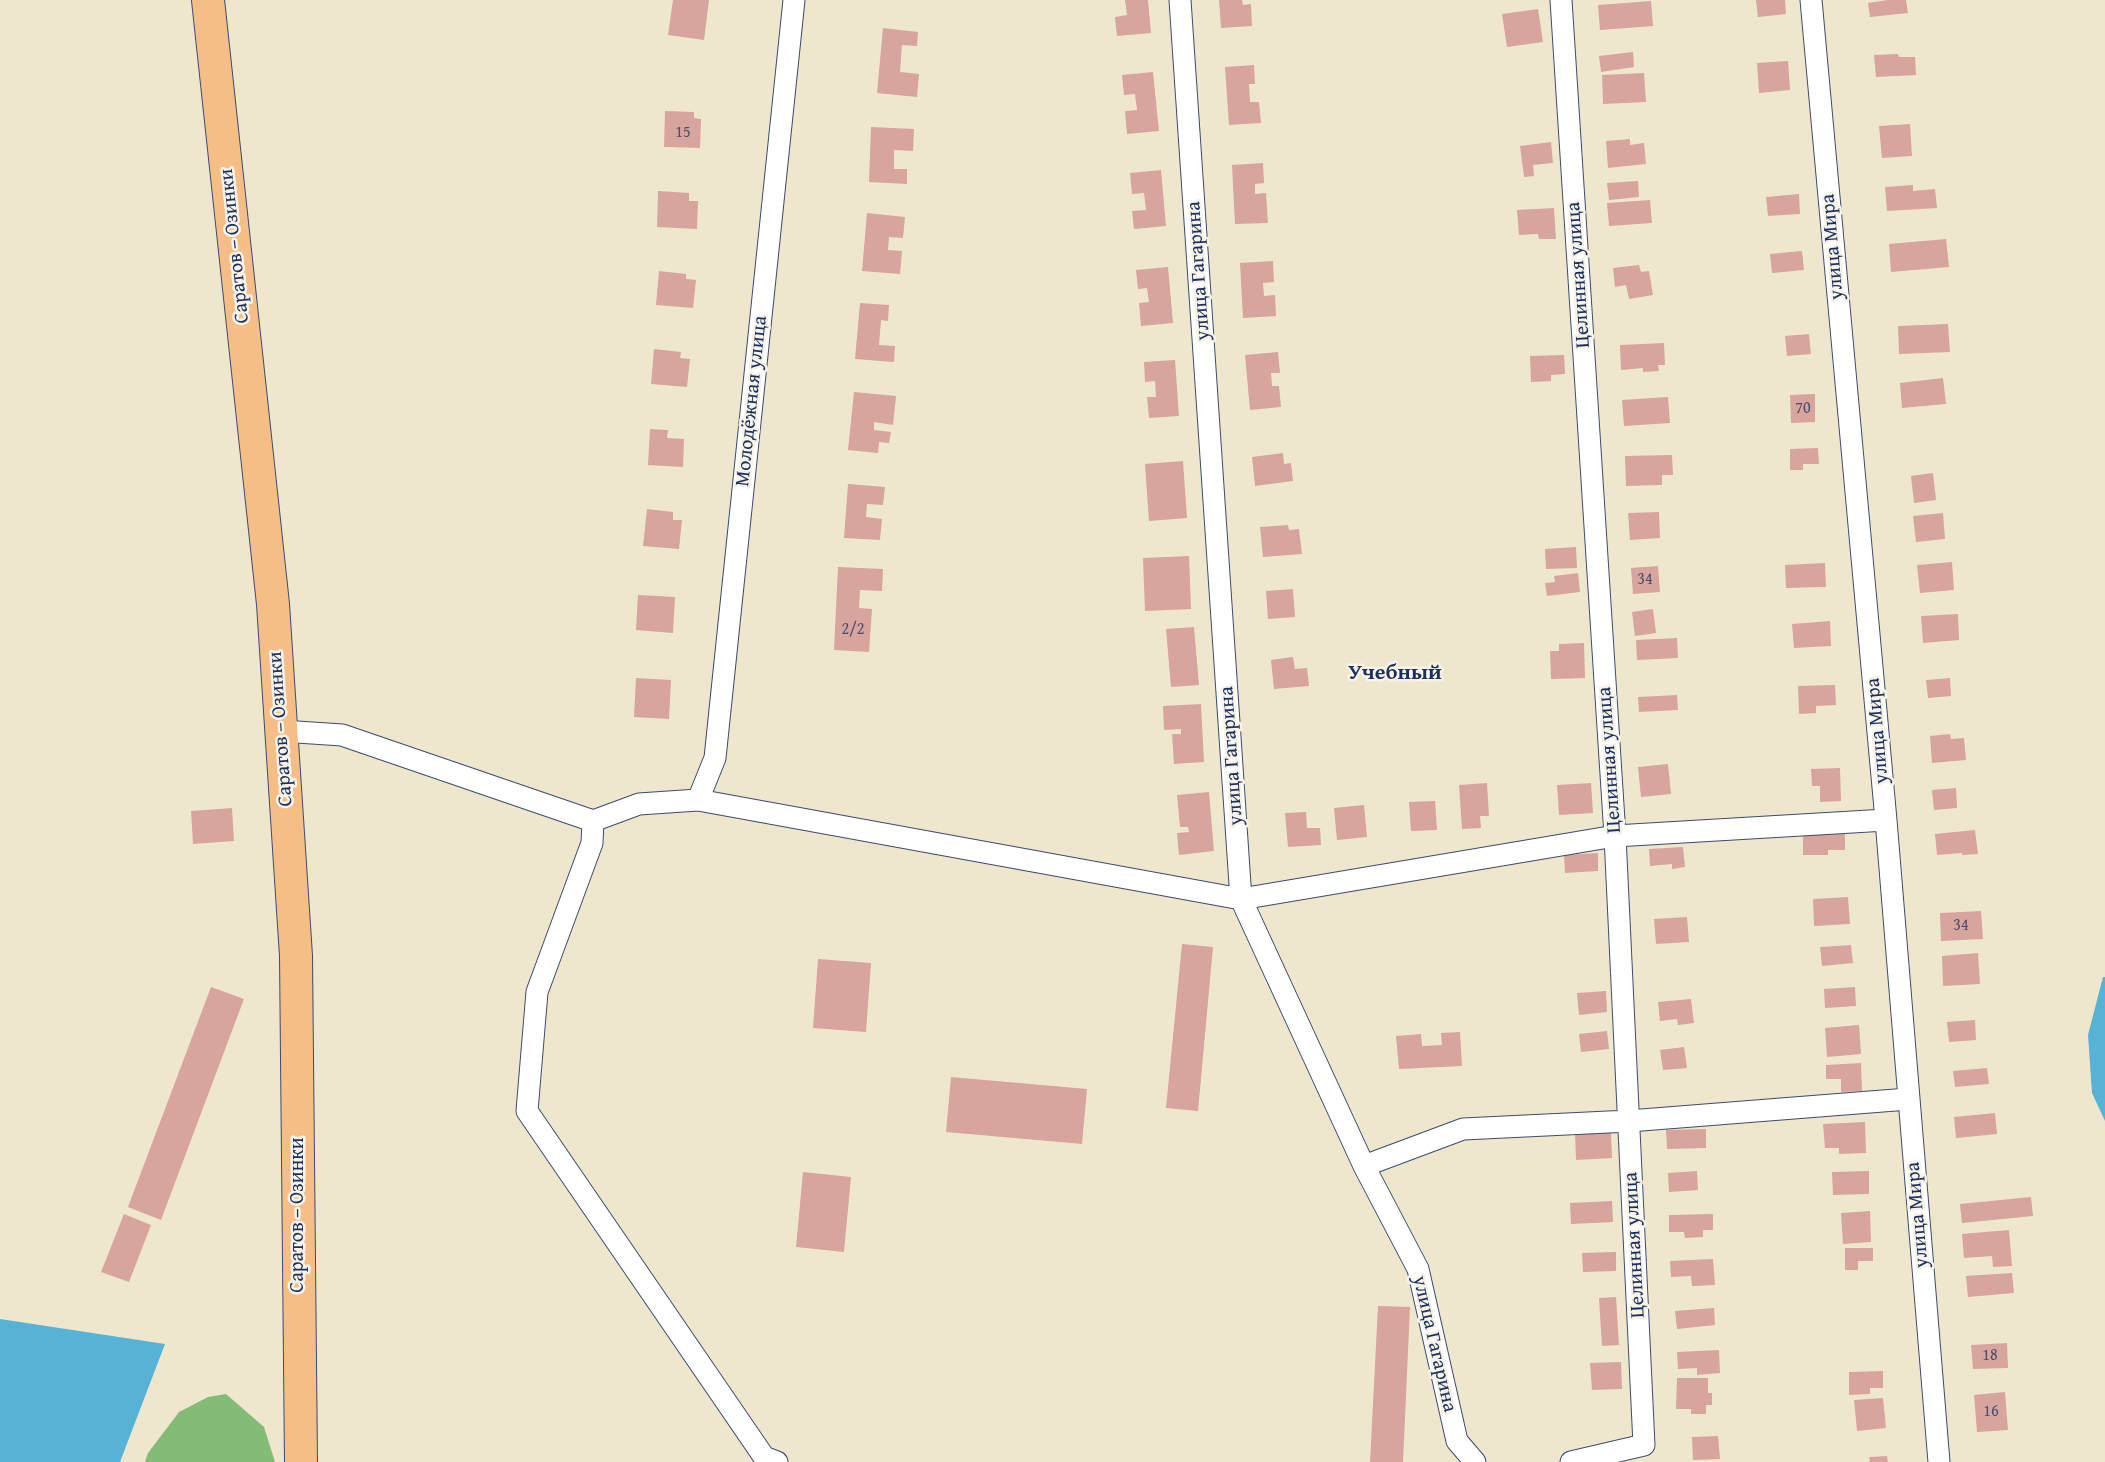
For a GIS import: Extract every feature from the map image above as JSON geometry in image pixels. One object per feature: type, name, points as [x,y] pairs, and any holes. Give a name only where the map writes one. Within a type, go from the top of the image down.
[{"type":"highway","name":"Саратов – Озинки","points":[[208,0],[273,604],[282,731],[296,956],[301,1462]]},
{"type":"street","name":"Молодёжная улица","points":[[698,800],[715,758],[794,0]]},
{"type":"street","name":"улица Гагарина","points":[[1180,0],[1241,899],[1364,1166],[1418,1269],[1457,1441],[1475,1462]]},
{"type":"street","name":"Целинная улица","points":[[1561,0],[1615,836],[1644,1445],[1571,1462]]},
{"type":"street","name":"улица Мира","points":[[1811,0],[1886,820],[1939,1462]]},
{"type":"street","points":[[282,731],[342,735],[593,820],[639,804],[698,800],[1241,899],[1615,836],[1886,820]]},
{"type":"street","points":[[593,820],[592,843],[537,992],[527,1111],[764,1457],[777,1462]]},
{"type":"street","points":[[1364,1166],[1463,1129],[1629,1120],[1908,1099]]},
{"type":"green space","points":[[226,1394],[264,1427],[275,1462],[145,1462],[148,1453],[179,1412],[208,1397]]},
{"type":"water","points":[[2103,977],[2105,977],[2105,1121],[2092,1093],[2088,1035]]},
{"type":"water","points":[[0,1319],[165,1344],[120,1462],[0,1462]]},
{"type":"building","points":[[673,0],[709,0],[704,40],[668,35]]},
{"type":"building","points":[[1125,0],[1148,0],[1151,33],[1117,36],[1115,17],[1127,15]]},
{"type":"building","points":[[1219,0],[1242,0],[1243,5],[1251,4],[1252,26],[1221,28]]},
{"type":"building","points":[[1756,0],[1785,0],[1786,14],[1758,17]]},
{"type":"building","points":[[1906,0],[1908,13],[1870,17],[1868,3]]},
{"type":"building","points":[[1651,1],[1653,26],[1600,30],[1598,5]]},
{"type":"building","points":[[1538,9],[1543,42],[1507,47],[1502,14]]},
{"type":"building","points":[[883,28],[918,32],[917,46],[902,45],[900,72],[919,74],[917,97],[877,93]]},
{"type":"building","points":[[1633,52],[1634,67],[1601,72],[1599,56]]},
{"type":"building","points":[[1898,54],[1899,57],[1915,57],[1916,75],[1876,77],[1874,55]]},
{"type":"building","points":[[1788,61],[1790,90],[1759,93],[1757,63]]},
{"type":"building","points":[[1254,65],[1255,84],[1249,84],[1250,102],[1259,102],[1261,123],[1229,125],[1225,67]]},
{"type":"building","points":[[1153,72],[1159,131],[1127,134],[1125,111],[1137,110],[1135,94],[1124,95],[1122,75]]},
{"type":"building","points":[[1644,73],[1646,102],[1603,104],[1602,75]]},
{"type":"building","points":[[665,111],[694,112],[694,118],[701,119],[700,148],[664,147]]},
{"type":"building","points":[[1910,124],[1912,156],[1882,158],[1879,126]]},
{"type":"building","points":[[871,127],[914,129],[913,151],[894,150],[894,169],[907,169],[907,184],[869,182]]},
{"type":"building","points":[[1630,139],[1630,145],[1644,143],[1646,164],[1608,168],[1606,141]]},
{"type":"building","points":[[1551,142],[1553,163],[1533,165],[1534,176],[1524,177],[1520,146]]},
{"type":"building","points":[[1263,163],[1264,183],[1255,184],[1255,194],[1266,193],[1268,223],[1235,224],[1232,165]]},
{"type":"building","points":[[1161,170],[1166,226],[1134,229],[1132,211],[1146,210],[1144,193],[1132,194],[1130,173]]},
{"type":"building","points":[[1638,181],[1639,197],[1609,200],[1607,183]]},
{"type":"building","points":[[1913,185],[1913,191],[1935,189],[1937,208],[1887,211],[1885,187]]},
{"type":"building","points":[[658,191],[689,193],[689,201],[698,201],[697,229],[657,227]]},
{"type":"building","points":[[1799,194],[1800,214],[1768,216],[1766,197]]},
{"type":"building","points":[[1650,200],[1652,223],[1609,226],[1607,203]]},
{"type":"building","points":[[1554,208],[1556,239],[1539,239],[1538,234],[1519,235],[1517,210]]},
{"type":"building","points":[[867,213],[905,217],[903,238],[889,237],[888,250],[902,251],[900,274],[862,271]]},
{"type":"building","points":[[1946,239],[1949,267],[1891,272],[1889,244]]},
{"type":"building","points":[[1802,251],[1804,270],[1772,273],[1770,254]]},
{"type":"building","points":[[1273,261],[1274,282],[1263,283],[1264,296],[1275,295],[1276,316],[1243,318],[1240,263]]},
{"type":"building","points":[[1639,265],[1641,272],[1649,271],[1653,295],[1629,299],[1626,285],[1615,287],[1613,268]]},
{"type":"building","points":[[1168,267],[1173,323],[1141,326],[1139,303],[1149,302],[1147,288],[1138,289],[1136,270]]},
{"type":"building","points":[[659,271],[686,274],[686,279],[696,280],[693,308],[656,305]]},
{"type":"building","points":[[860,303],[889,305],[888,321],[881,320],[879,345],[895,346],[894,362],[855,359]]},
{"type":"building","points":[[1948,324],[1950,352],[1899,354],[1898,326]]},
{"type":"building","points":[[1809,334],[1811,354],[1787,356],[1785,336]]},
{"type":"building","points":[[1664,343],[1665,365],[1658,365],[1659,371],[1643,372],[1643,368],[1621,370],[1620,345]]},
{"type":"building","points":[[654,349],[681,352],[680,358],[690,359],[687,387],[651,384]]},
{"type":"building","points":[[1278,352],[1280,373],[1271,373],[1272,386],[1279,386],[1281,407],[1250,410],[1245,355]]},
{"type":"building","points":[[1564,355],[1565,374],[1551,375],[1551,381],[1531,382],[1530,356]]},
{"type":"building","points":[[1175,360],[1179,416],[1149,418],[1147,397],[1156,397],[1155,381],[1145,382],[1144,362]]},
{"type":"building","points":[[1943,378],[1946,404],[1902,408],[1900,383]]},
{"type":"building","points":[[854,392],[896,396],[893,425],[874,422],[874,430],[891,432],[889,443],[879,442],[878,453],[848,450]]},
{"type":"building","points":[[1815,394],[1815,422],[1791,423],[1790,395]]},
{"type":"building","points":[[1668,397],[1670,423],[1624,426],[1622,400]]},
{"type":"building","points":[[650,429],[668,430],[667,438],[684,439],[683,467],[648,465]]},
{"type":"building","points":[[1818,448],[1819,464],[1803,464],[1803,470],[1790,470],[1790,449]]},
{"type":"building","points":[[1283,453],[1284,464],[1291,463],[1293,481],[1255,486],[1252,457]]},
{"type":"building","points":[[1672,455],[1673,475],[1662,475],[1662,485],[1626,486],[1625,456]]},
{"type":"building","points":[[1183,461],[1187,518],[1149,521],[1145,464]]},
{"type":"building","points":[[1933,473],[1936,500],[1914,503],[1911,476]]},
{"type":"building","points":[[848,484],[885,487],[883,505],[867,504],[866,517],[882,519],[880,540],[844,538]]},
{"type":"building","points":[[647,509],[673,512],[673,520],[682,520],[679,549],[643,546]]},
{"type":"building","points":[[1659,512],[1660,538],[1630,540],[1628,513]]},
{"type":"building","points":[[1943,513],[1945,539],[1916,542],[1913,516]]},
{"type":"building","points":[[1288,525],[1289,530],[1299,529],[1302,554],[1263,557],[1260,527]]},
{"type":"building","points":[[1576,547],[1577,568],[1546,569],[1545,549]]},
{"type":"building","points":[[1189,556],[1191,609],[1145,611],[1143,558]]},
{"type":"building","points":[[1952,562],[1954,590],[1920,593],[1917,565]]},
{"type":"building","points":[[1825,563],[1826,587],[1786,588],[1785,565]]},
{"type":"building","points":[[1658,566],[1660,592],[1633,594],[1631,568]]},
{"type":"building","points":[[838,567],[883,569],[882,591],[860,590],[859,608],[872,609],[869,652],[834,650]]},
{"type":"building","points":[[1578,573],[1580,592],[1547,596],[1545,583],[1555,582],[1554,576]]},
{"type":"building","points":[[1293,589],[1295,617],[1268,619],[1266,591]]},
{"type":"building","points":[[638,595],[675,597],[673,633],[636,630]]},
{"type":"building","points":[[1653,609],[1656,633],[1635,636],[1632,612]]},
{"type":"building","points":[[1958,614],[1959,640],[1923,643],[1921,616]]},
{"type":"building","points":[[1830,621],[1831,646],[1794,648],[1792,624]]},
{"type":"building","points":[[1194,627],[1199,685],[1171,687],[1166,629]]},
{"type":"building","points":[[1677,638],[1678,658],[1637,660],[1636,640]]},
{"type":"building","points":[[1584,643],[1585,678],[1551,679],[1550,651],[1559,651],[1559,644]]},
{"type":"building","points":[[1293,657],[1295,669],[1307,668],[1309,686],[1274,689],[1271,660]]},
{"type":"building","points":[[636,678],[671,680],[669,719],[634,717]]},
{"type":"building","points":[[1950,678],[1951,696],[1928,698],[1926,680]]},
{"type":"building","points":[[1835,685],[1836,705],[1816,706],[1816,713],[1799,714],[1798,686]]},
{"type":"building","points":[[1677,695],[1678,710],[1639,712],[1638,697]]},
{"type":"building","points":[[1201,704],[1204,762],[1174,764],[1172,734],[1181,734],[1181,729],[1164,730],[1163,706]]},
{"type":"building","points":[[1950,734],[1951,739],[1964,738],[1966,760],[1932,763],[1930,736]]},
{"type":"building","points":[[1668,764],[1671,794],[1641,797],[1638,767]]},
{"type":"building","points":[[1840,768],[1841,801],[1820,802],[1820,786],[1812,786],[1811,769]]},
{"type":"building","points":[[1487,783],[1489,816],[1480,816],[1481,828],[1462,829],[1459,785]]},
{"type":"building","points":[[1591,783],[1593,813],[1559,815],[1557,785]]},
{"type":"building","points":[[1956,788],[1957,808],[1934,810],[1932,790]]},
{"type":"building","points":[[1209,792],[1214,851],[1179,855],[1177,833],[1189,832],[1188,827],[1180,827],[1177,795]]},
{"type":"building","points":[[1435,801],[1437,830],[1411,831],[1409,802]]},
{"type":"building","points":[[1364,805],[1367,837],[1337,840],[1334,808]]},
{"type":"building","points":[[232,808],[234,841],[193,844],[191,811]]},
{"type":"building","points":[[1306,812],[1307,828],[1320,828],[1321,845],[1288,847],[1285,813]]},
{"type":"building","points":[[1975,830],[1978,854],[1937,855],[1935,834]]},
{"type":"building","points":[[1803,833],[1845,833],[1845,850],[1828,850],[1828,855],[1803,855]]},
{"type":"building","points":[[1683,847],[1685,867],[1672,869],[1672,864],[1650,866],[1649,849]]},
{"type":"building","points":[[1598,853],[1598,871],[1565,873],[1564,855]]},
{"type":"building","points":[[1848,897],[1850,924],[1814,926],[1813,899]]},
{"type":"building","points":[[1981,911],[1983,939],[1941,941],[1940,913]]},
{"type":"building","points":[[1687,917],[1689,942],[1656,944],[1654,919]]},
{"type":"building","points":[[1182,944],[1213,947],[1198,1111],[1166,1108]]},
{"type":"building","points":[[1851,945],[1853,963],[1822,966],[1820,947]]},
{"type":"building","points":[[1978,953],[1980,984],[1943,986],[1942,956]]},
{"type":"building","points":[[818,959],[871,963],[866,1032],[813,1028]]},
{"type":"building","points":[[211,987],[244,999],[161,1220],[128,1207]]},
{"type":"building","points":[[1855,987],[1856,1006],[1825,1008],[1824,989]]},
{"type":"building","points":[[1606,991],[1607,1012],[1579,1015],[1577,993]]},
{"type":"building","points":[[1691,999],[1694,1023],[1678,1025],[1677,1019],[1660,1021],[1658,1002]]},
{"type":"building","points":[[1975,1020],[1976,1040],[1949,1042],[1947,1022]]},
{"type":"building","points":[[1859,1025],[1861,1054],[1827,1057],[1825,1028]]},
{"type":"building","points":[[1607,1031],[1609,1049],[1581,1052],[1579,1034]]},
{"type":"building","points":[[1460,1032],[1462,1066],[1399,1069],[1396,1036],[1421,1034],[1422,1046],[1442,1045],[1441,1033]]},
{"type":"building","points":[[1684,1047],[1687,1068],[1663,1070],[1660,1050]]},
{"type":"building","points":[[1861,1063],[1862,1091],[1841,1092],[1841,1079],[1826,1079],[1826,1065]]},
{"type":"building","points":[[1987,1068],[1989,1084],[1955,1087],[1953,1071]]},
{"type":"building","points":[[951,1077],[1087,1089],[1082,1144],[946,1132]]},
{"type":"building","points":[[1995,1113],[1997,1134],[1956,1138],[1954,1117]]},
{"type":"building","points":[[1865,1122],[1866,1153],[1839,1154],[1839,1148],[1825,1148],[1823,1124]]},
{"type":"building","points":[[1706,1129],[1706,1148],[1667,1149],[1666,1130]]},
{"type":"building","points":[[1611,1132],[1612,1158],[1576,1160],[1575,1133]]},
{"type":"building","points":[[1697,1171],[1698,1190],[1669,1192],[1668,1173]]},
{"type":"building","points":[[1869,1171],[1869,1194],[1833,1195],[1832,1172]]},
{"type":"building","points":[[803,1172],[851,1177],[844,1252],[796,1247]]},
{"type":"building","points":[[2031,1197],[2033,1216],[1962,1223],[1960,1204]]},
{"type":"building","points":[[1612,1201],[1613,1222],[1571,1224],[1570,1203]]},
{"type":"building","points":[[1870,1211],[1871,1242],[1843,1244],[1841,1213]]},
{"type":"building","points":[[124,1214],[151,1225],[129,1282],[101,1272]]},
{"type":"building","points":[[1713,1214],[1713,1230],[1703,1230],[1703,1237],[1685,1238],[1684,1232],[1669,1232],[1669,1215]]},
{"type":"building","points":[[2009,1230],[2012,1266],[1993,1267],[1992,1256],[1964,1258],[1962,1234]]},
{"type":"building","points":[[1845,1248],[1873,1248],[1873,1261],[1858,1261],[1858,1270],[1845,1270]]},
{"type":"building","points":[[1616,1252],[1616,1271],[1583,1272],[1582,1253]]},
{"type":"building","points":[[1713,1259],[1715,1285],[1692,1286],[1691,1276],[1671,1277],[1670,1261]]},
{"type":"building","points":[[2012,1273],[2014,1293],[1968,1297],[1966,1276]]},
{"type":"building","points":[[1616,1297],[1619,1345],[1602,1346],[1599,1298]]},
{"type":"building","points":[[1378,1306],[1410,1307],[1403,1462],[1370,1462]]},
{"type":"building","points":[[1714,1308],[1715,1325],[1677,1329],[1675,1311]]},
{"type":"building","points":[[2007,1343],[2008,1368],[1973,1369],[1971,1345]]},
{"type":"building","points":[[1719,1350],[1720,1373],[1697,1375],[1697,1368],[1678,1369],[1677,1352]]},
{"type":"building","points":[[1621,1362],[1622,1389],[1592,1390],[1590,1363]]},
{"type":"building","points":[[1883,1371],[1883,1388],[1870,1388],[1870,1394],[1849,1395],[1849,1372]]},
{"type":"building","points":[[1677,1378],[1708,1378],[1708,1393],[1712,1393],[1712,1405],[1706,1405],[1706,1414],[1691,1414],[1691,1409],[1676,1409]]},
{"type":"building","points":[[2005,1392],[2008,1430],[1977,1432],[1974,1395]]},
{"type":"building","points":[[1883,1398],[1886,1428],[1857,1431],[1854,1400]]},
{"type":"building","points":[[1718,1436],[1720,1459],[1693,1460],[1692,1437]]},
{"type":"building","points":[[1887,1456],[1888,1462],[1870,1462],[1869,1457]]},
{"type":"district","name":"Учебный","points":[[1395,673]]}]
